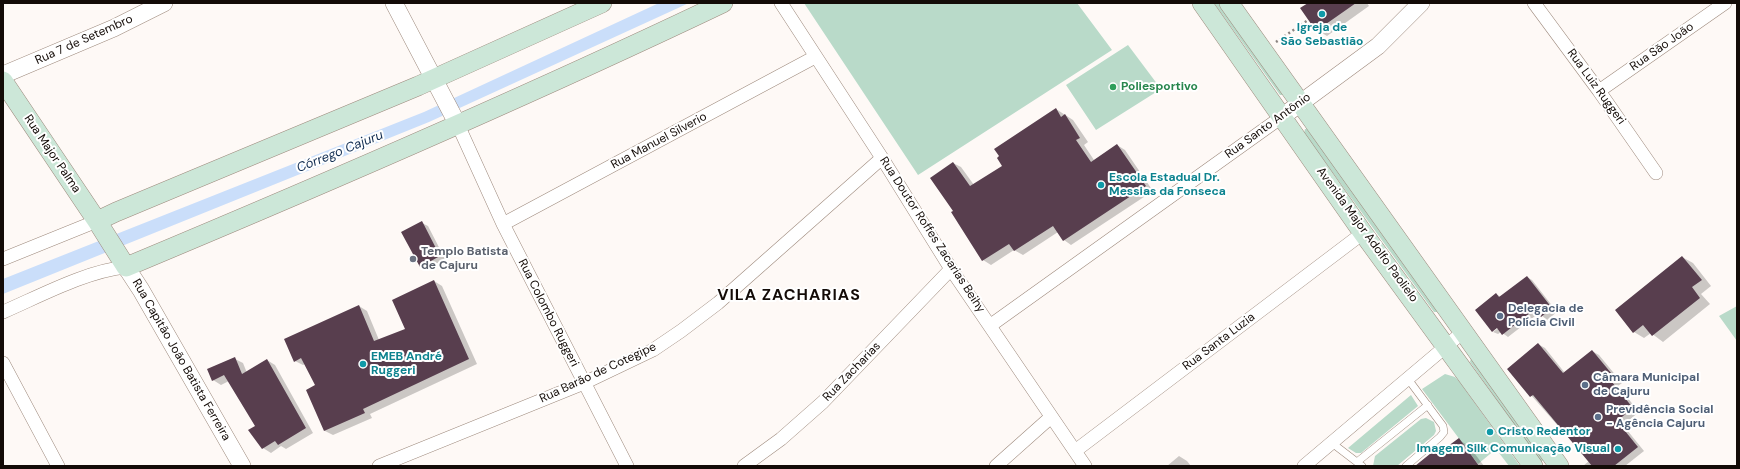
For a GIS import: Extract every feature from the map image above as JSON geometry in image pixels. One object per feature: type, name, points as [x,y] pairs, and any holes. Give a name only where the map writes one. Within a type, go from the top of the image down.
[{"type":"main road","points":[[98,224],[116,212],[436,82],[602,3]]},
{"type":"main road","points":[[122,261],[309,191],[455,120],[723,3]]},
{"type":"main road","name":"Avenida Major Adolfo Paolielo","points":[[1202,3],[1283,116],[1363,233],[1447,345],[1533,466]]},
{"type":"main road","name":"Avenida Major Adolfo Paolielo","points":[[1229,3],[1264,50],[1559,466]]},
{"type":"main road","name":"Rua Major Palma","points":[[3,81],[122,261]]},
{"type":"street","name":"Rua 7 de Setembro","points":[[3,76],[114,28],[164,3]]},
{"type":"street","points":[[394,3],[455,120]]},
{"type":"street","name":"Rua Doutor Roffes Zacarias Beihy","points":[[781,3],[882,158],[951,269],[991,325],[1050,417],[1085,466]]},
{"type":"street","name":"Rua Santo Antônio","points":[[991,325],[1283,116],[1378,46],[1422,3]]},
{"type":"street","name":"Rua Luiz Ruggeri","points":[[1534,3],[1599,91],[1656,173]]},
{"type":"street","name":"Rua São João","points":[[1599,91],[1725,3]]},
{"type":"street","name":"Rua Manuel Silverio","points":[[503,224],[815,57]]},
{"type":"street","name":"Rua Colombo Ruggeri","points":[[455,120],[503,224],[627,466]]},
{"type":"street","name":"Rua Barão de Cotegipe","points":[[379,466],[584,383],[652,350],[718,303],[882,158]]},
{"type":"street","points":[[3,259],[98,224]]},
{"type":"street","name":"Rua Santa Luzia","points":[[1075,451],[1363,233]]},
{"type":"street","points":[[3,312],[91,275],[108,270],[122,261]]},
{"type":"street","name":"Rua Capitão João Batista Ferreira","points":[[122,261],[141,290],[242,466]]},
{"type":"street","name":"Rua Zacharias","points":[[744,466],[781,439],[823,402],[951,269]]},
{"type":"street","points":[[1304,466],[1463,332]]},
{"type":"street","points":[[3,364],[58,466]]},
{"type":"street","points":[[996,466],[1050,417]]},
{"type":"lane","points":[[1406,466],[1444,432],[1443,426],[1408,379]]},
{"type":"lane","points":[[1332,443],[1359,464],[1428,405]]},
{"type":"path","points":[[1264,50],[1308,20]]},
{"type":"green space","points":[[804,3],[1077,3],[1112,50],[918,175]]},
{"type":"green space","points":[[1214,3],[1221,3],[1284,94],[1283,95],[1280,95]]},
{"type":"green space","name":"Poliesportivo","points":[[1128,45],[1161,89],[1096,130],[1066,85]]},
{"type":"green space","points":[[1305,129],[1307,129],[1439,311],[1438,312],[1434,312],[1304,133]]},
{"type":"green space","points":[[1737,306],[1737,341],[1719,316]]},
{"type":"green space","points":[[1471,358],[1545,459],[1541,462],[1470,362]]},
{"type":"green space","points":[[1445,374],[1455,377],[1459,381],[1520,466],[1509,466],[1496,449],[1478,464],[1422,389]]},
{"type":"green space","points":[[1411,395],[1418,406],[1361,453],[1356,453],[1348,448]]},
{"type":"green space","points":[[1426,418],[1434,422],[1436,431],[1434,435],[1397,466],[1373,466],[1375,456],[1421,419]]},
{"type":"water","name":"Córrego Cajuru","points":[[659,3],[689,3],[429,122],[3,294],[3,279],[424,112]]},
{"type":"building","name":"Igreja de São Sebastião","points":[[1308,3],[1356,3],[1316,31],[1300,8]]},
{"type":"building","name":"Escola Estadual Dr. Messias da Fonseca","points":[[1056,108],[1061,117],[1065,114],[1080,138],[1076,140],[1091,162],[1117,144],[1146,186],[1063,241],[1053,226],[1014,251],[1009,244],[982,261],[951,212],[953,211],[930,178],[953,162],[970,186],[1002,166],[997,158],[999,156],[994,149]]},
{"type":"building","points":[[422,221],[440,256],[420,267],[401,232]]},
{"type":"building","points":[[1682,256],[1702,280],[1692,287],[1700,298],[1652,336],[1643,325],[1633,333],[1615,310]]},
{"type":"building","points":[[1527,276],[1552,308],[1541,317],[1535,309],[1502,335],[1497,328],[1492,332],[1475,310],[1496,293],[1499,297]]},
{"type":"building","name":"EMEB André Ruggeri","points":[[434,280],[469,359],[363,409],[365,413],[324,431],[306,390],[315,385],[301,358],[294,362],[284,339],[359,305],[374,341],[405,329],[392,300]]},
{"type":"building","points":[[1538,343],[1563,373],[1592,350],[1616,379],[1612,382],[1633,408],[1617,421],[1638,447],[1614,466],[1592,466],[1533,395],[1530,397],[1507,369]]},
{"type":"building","points":[[235,357],[242,374],[267,359],[306,428],[278,445],[275,441],[262,449],[248,430],[255,426],[224,375],[212,381],[207,369]]},
{"type":"building","points":[[1459,438],[1479,466],[1415,466],[1441,445],[1444,449]]},
{"type":"place","name":"Igreja de São Sebastião","points":[[1322,14]]},
{"type":"place","name":"Poliesportivo","points":[[1113,87]]},
{"type":"place","name":"Escola Estadual Dr. Messias da Fonseca","points":[[1101,185]]},
{"type":"place","name":"Templo Batista de Cajuru","points":[[413,259]]},
{"type":"place","name":"Delegacia de Polícia Civil","points":[[1500,316]]},
{"type":"place","name":"EMEB André Ruggeri","points":[[363,364]]},
{"type":"place","name":"Câmara Municipal de Cajuru","points":[[1585,385]]},
{"type":"place","name":"Previdência Social - Agência Cajuru","points":[[1598,417]]},
{"type":"place","name":"Cristo Redentor","points":[[1490,432]]},
{"type":"place","name":"Imagem Silk Comunicação Visual","points":[[1618,449]]},
{"type":"district","name":"VILA ZACHARIAS","points":[[789,296]]}]
